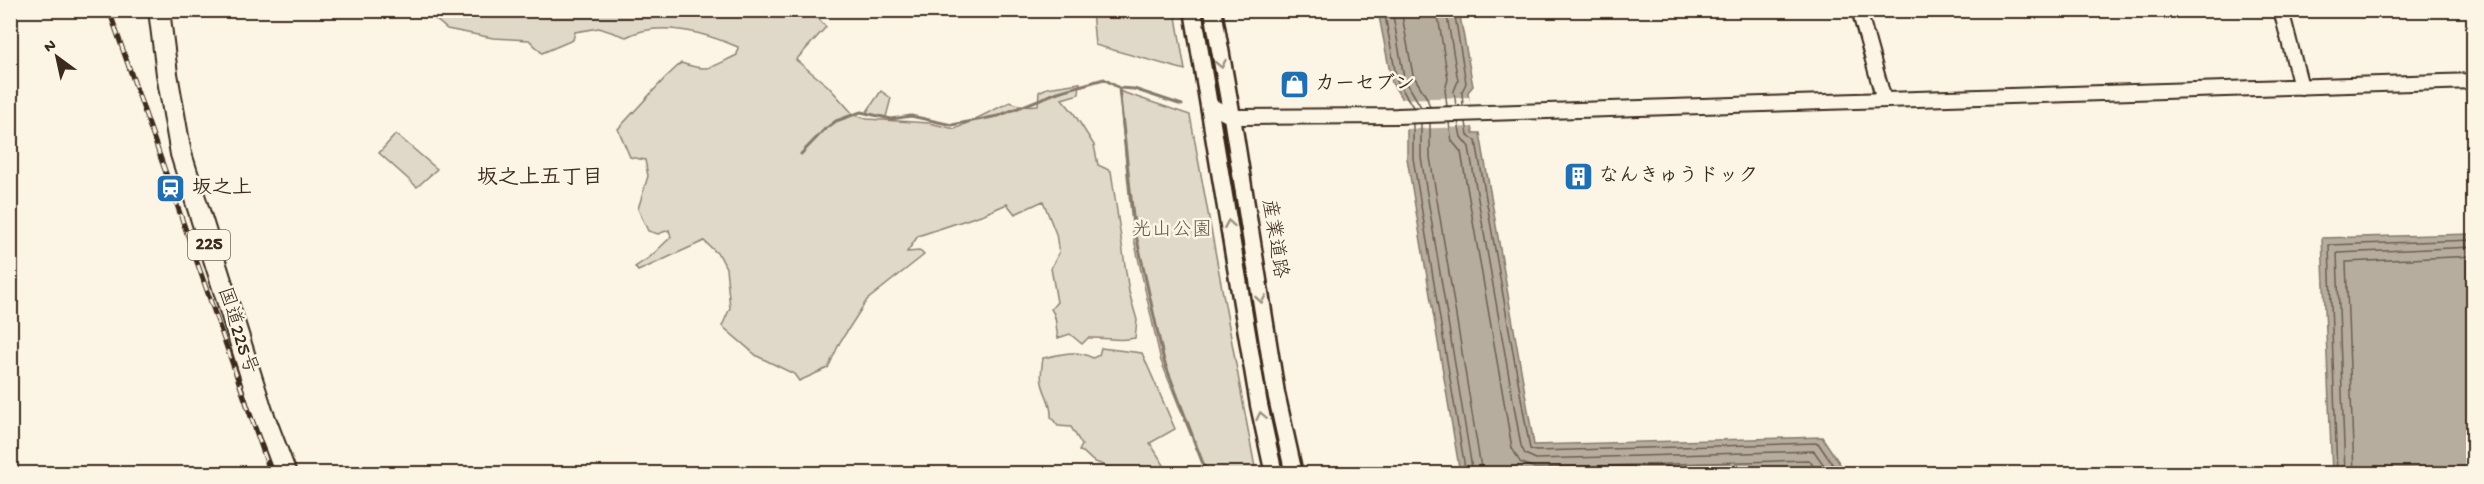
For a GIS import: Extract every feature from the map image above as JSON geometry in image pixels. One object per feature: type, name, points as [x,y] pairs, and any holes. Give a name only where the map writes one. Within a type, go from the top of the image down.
[{"type":"highway","name":"国道225号","points":[[159,10],[181,154],[259,400],[286,474]]},
{"type":"main road","name":"産業道路","points":[[1194,10],[1259,405],[1274,474]]},
{"type":"main road","name":"産業道路","points":[[1213,10],[1276,393],[1294,474]]},
{"type":"street","points":[[1858,10],[1884,100]]},
{"type":"street","points":[[2281,10],[2301,87]]},
{"type":"street","points":[[1208,104],[1232,117],[1397,116],[2474,81]]},
{"type":"green space","points":[[387,11],[812,11],[826,27],[796,60],[828,86],[854,115],[867,119],[929,123],[955,129],[1010,102],[1022,106],[1038,105],[1039,92],[1047,88],[1080,83],[1079,94],[1062,99],[1094,145],[1098,165],[1111,171],[1129,292],[1137,320],[1135,338],[1123,340],[1088,338],[1082,344],[1070,334],[1058,338],[1056,319],[1051,309],[1057,302],[1051,268],[1059,253],[1056,234],[1043,201],[1015,214],[1007,204],[918,236],[907,252],[920,251],[924,255],[867,300],[840,342],[828,368],[799,381],[794,374],[757,356],[722,326],[730,308],[726,268],[720,256],[704,241],[638,271],[635,267],[650,257],[671,237],[669,230],[658,234],[648,231],[638,209],[648,176],[645,160],[630,157],[618,129],[681,63],[699,68],[710,67],[737,55],[738,47],[682,30],[653,29],[626,37],[599,28],[575,32],[573,40],[542,53],[529,40],[493,38],[447,29],[435,19]]},
{"type":"green space","points":[[1092,11],[1175,11],[1185,70],[1095,45]]},
{"type":"green space","points":[[881,91],[891,98],[886,117],[866,113]]},
{"type":"green space","name":"光山公園","points":[[1119,91],[1190,115],[1256,473],[1206,473],[1161,361],[1133,235]]},
{"type":"green space","points":[[396,134],[437,169],[417,187],[379,153]]},
{"type":"green space","points":[[1101,348],[1142,353],[1175,429],[1150,443],[1169,473],[1113,473],[1111,468],[1093,461],[1079,451],[1082,445],[1071,427],[1058,426],[1051,417],[1041,380],[1043,358],[1075,353],[1093,358],[1099,355]]},
{"type":"water","points":[[1378,11],[1459,11],[1473,86],[1468,92],[1473,133],[1480,133],[1534,445],[1822,437],[1846,473],[1460,473],[1407,158],[1407,107],[1392,83]]},
{"type":"water","points":[[2473,234],[2473,473],[2332,473],[2322,238]]},
{"type":"pier","points":[[1469,97],[1475,127],[1404,129],[1404,108],[1398,99]]},
{"type":"waterway","points":[[801,154],[836,121],[861,112],[891,119],[911,116],[952,125],[998,116],[1058,92],[1104,79],[1119,88],[1134,89],[1182,105]]},
{"type":"waterway","points":[[1119,88],[1134,226],[1164,361],[1207,474]]},
{"type":"railway","points":[[109,10],[271,474]]},
{"type":"place","name":"カーセブン","points":[[1294,85]]},
{"type":"place","name":"なんきゅうドック","points":[[1578,177]]},
{"type":"place","name":"坂之上","points":[[171,189]]},
{"type":"district","name":"坂之上五丁目","points":[[540,179]]}]
